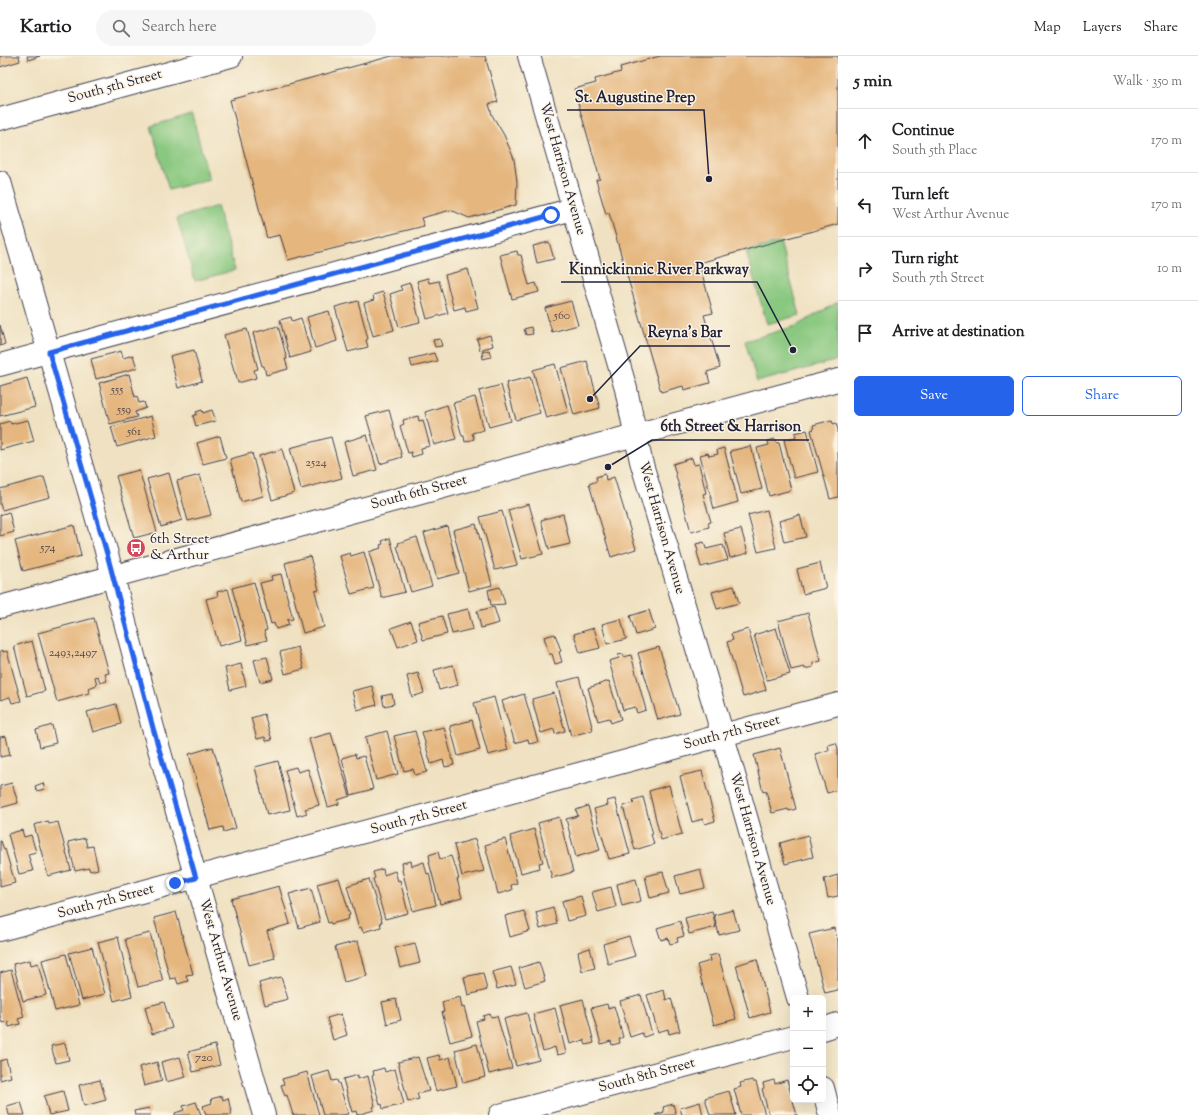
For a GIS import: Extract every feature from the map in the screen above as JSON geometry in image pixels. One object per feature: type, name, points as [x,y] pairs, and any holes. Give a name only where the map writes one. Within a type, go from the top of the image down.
[{"type":"street","name":"South 5th Street","points":[[0,119],[231,56]]},
{"type":"street","name":"West Harrison Avenue","points":[[530,56],[626,389],[641,461],[723,736],[797,995]]},
{"type":"street","name":"West Arthur Avenue","points":[[0,182],[113,577],[153,728],[264,1115]]},
{"type":"street","points":[[0,365],[573,209]]},
{"type":"street","name":"South 6th Street","points":[[0,608],[838,380]]},
{"type":"street","name":"South 7th Street","points":[[0,930],[838,704]]},
{"type":"street","points":[[826,1028],[838,1024]]},
{"type":"street","name":"South 8th Street","points":[[500,1115],[790,1038]]},
{"type":"street","points":[[826,1100],[830,1115]]},
{"type":"green space","points":[[192,114],[209,179],[169,190],[151,126]]},
{"type":"green space","points":[[217,206],[235,270],[195,281],[177,218]]},
{"type":"green space","points":[[780,242],[800,315],[767,324],[746,251]]},
{"type":"green space","points":[[838,302],[838,360],[757,382],[745,341],[796,326]]},
{"type":"building","points":[[0,56],[19,56],[20,61],[0,67]]},
{"type":"building","points":[[27,56],[40,56],[28,60]]},
{"type":"building","points":[[392,56],[485,56],[498,102],[489,104],[492,115],[504,135],[514,159],[517,182],[516,205],[469,218],[451,210],[421,218],[424,226],[288,260],[280,235],[267,238],[230,100]]},
{"type":"building","points":[[660,56],[838,56],[838,224],[699,263],[713,313],[704,315],[720,368],[707,372],[710,383],[684,390],[683,386],[661,392],[609,213],[606,214],[596,180],[600,179],[574,89],[596,83],[595,79],[621,72],[620,67]]},
{"type":"building","points":[[549,242],[554,259],[537,263],[533,246]]},
{"type":"building","points":[[517,251],[518,255],[521,255],[529,285],[536,283],[539,292],[512,299],[500,255]]},
{"type":"building","points":[[468,269],[478,308],[466,311],[465,307],[454,310],[445,275]]},
{"type":"building","points":[[428,278],[429,283],[439,281],[448,313],[427,319],[417,281]]},
{"type":"building","points":[[410,283],[420,322],[399,327],[390,294],[402,290],[400,286]]},
{"type":"building","points":[[383,292],[394,330],[373,336],[364,303],[374,300],[373,295]]},
{"type":"building","points":[[358,301],[368,339],[366,340],[368,347],[348,352],[335,307]]},
{"type":"building","points":[[571,301],[578,325],[552,332],[545,308]]},
{"type":"building","points":[[329,311],[337,341],[315,348],[307,317]]},
{"type":"building","points":[[291,317],[292,321],[301,318],[311,352],[290,358],[280,320]]},
{"type":"building","points":[[0,325],[5,344],[0,346]]},
{"type":"building","points":[[278,326],[287,359],[285,359],[288,369],[266,375],[253,333]]},
{"type":"building","points":[[531,327],[533,334],[526,335],[524,329]]},
{"type":"building","points":[[247,329],[258,369],[254,370],[256,378],[238,383],[224,335]]},
{"type":"building","points":[[490,335],[493,346],[480,350],[477,339]]},
{"type":"building","points":[[440,339],[442,346],[435,347],[433,340]]},
{"type":"building","points":[[194,350],[202,381],[178,388],[170,356]]},
{"type":"building","points":[[489,350],[491,357],[483,359],[482,352]]},
{"type":"building","points":[[121,351],[123,358],[133,355],[137,368],[96,379],[91,359]]},
{"type":"building","points":[[434,353],[437,361],[412,367],[410,359]]},
{"type":"building","points":[[587,361],[600,408],[574,415],[561,368]]},
{"type":"building","points":[[555,364],[568,412],[546,418],[533,370]]},
{"type":"building","points":[[129,374],[135,397],[137,396],[139,403],[144,402],[146,408],[135,412],[137,417],[110,424],[99,383]]},
{"type":"building","points":[[530,377],[540,413],[516,420],[506,383]]},
{"type":"building","points":[[27,378],[35,407],[0,416],[0,386]]},
{"type":"building","points":[[501,385],[511,421],[489,427],[479,391]]},
{"type":"building","points":[[475,397],[484,430],[472,433],[474,439],[465,442],[453,403]]},
{"type":"building","points":[[447,405],[456,439],[434,445],[425,412]]},
{"type":"building","points":[[202,410],[203,413],[212,410],[216,421],[196,426],[193,416],[197,414],[196,412]]},
{"type":"building","points":[[389,410],[402,457],[380,464],[366,416]]},
{"type":"building","points":[[151,416],[156,436],[117,447],[111,427]]},
{"type":"building","points":[[418,416],[419,421],[423,420],[430,446],[421,448],[422,454],[412,457],[411,452],[408,453],[400,426],[404,424],[403,420]]},
{"type":"building","points":[[28,420],[34,441],[0,450],[0,424],[10,421],[11,424]]},
{"type":"building","points":[[832,420],[833,424],[836,423],[838,430],[838,497],[830,499],[811,430],[814,429],[813,425]]},
{"type":"building","points":[[807,430],[818,472],[794,478],[784,440],[796,437],[795,433]]},
{"type":"building","points":[[367,435],[377,470],[353,476],[344,442]]},
{"type":"building","points":[[220,436],[226,458],[203,464],[197,443]]},
{"type":"building","points":[[331,437],[342,478],[301,489],[290,448]]},
{"type":"building","points":[[775,439],[777,443],[779,443],[791,490],[769,496],[757,448],[769,445],[768,441]]},
{"type":"building","points":[[751,446],[762,489],[741,494],[730,451]]},
{"type":"building","points":[[724,448],[738,502],[714,509],[700,455],[708,453],[709,456],[718,454],[717,450]]},
{"type":"building","points":[[282,449],[294,493],[272,500],[259,456]]},
{"type":"building","points":[[252,453],[263,496],[241,502],[230,459]]},
{"type":"building","points":[[692,458],[694,465],[699,464],[706,493],[703,494],[711,522],[708,523],[709,527],[691,532],[673,464]]},
{"type":"building","points":[[139,470],[157,532],[134,538],[116,476]]},
{"type":"building","points":[[169,473],[182,520],[161,527],[147,479]]},
{"type":"building","points":[[605,474],[606,480],[614,477],[636,549],[611,557],[589,484],[597,481],[596,477]]},
{"type":"building","points":[[200,475],[211,515],[188,521],[177,481]]},
{"type":"building","points":[[44,477],[50,497],[2,510],[0,504],[0,489]]},
{"type":"building","points":[[529,504],[543,554],[522,559],[508,510]]},
{"type":"building","points":[[767,510],[776,548],[758,552],[748,515]]},
{"type":"building","points":[[502,511],[517,565],[495,570],[480,517]]},
{"type":"building","points":[[9,512],[14,532],[0,536],[0,515]]},
{"type":"building","points":[[563,514],[570,544],[549,549],[541,520]]},
{"type":"building","points":[[800,515],[806,537],[784,542],[779,521]]},
{"type":"building","points":[[476,524],[492,585],[469,591],[453,530]]},
{"type":"building","points":[[74,525],[81,556],[23,571],[15,541]]},
{"type":"building","points":[[447,526],[459,573],[437,579],[424,533]]},
{"type":"building","points":[[741,529],[748,553],[730,558],[724,533]]},
{"type":"building","points":[[417,537],[432,586],[411,592],[397,546],[399,545],[398,543]]},
{"type":"building","points":[[390,538],[405,592],[382,598],[369,552],[381,548],[380,545],[383,544],[382,541]]},
{"type":"building","points":[[704,542],[706,549],[723,545],[728,560],[701,567],[696,544]]},
{"type":"building","points":[[364,552],[374,588],[351,594],[340,556],[350,553],[351,556]]},
{"type":"building","points":[[310,556],[319,590],[315,591],[324,627],[303,633],[285,563]]},
{"type":"building","points":[[820,563],[826,588],[803,594],[797,569]]},
{"type":"building","points":[[281,574],[293,619],[287,620],[289,625],[276,629],[274,623],[271,624],[260,583],[272,580],[271,576]]},
{"type":"building","points":[[254,582],[267,630],[264,631],[267,640],[248,645],[232,588]]},
{"type":"building","points":[[734,586],[739,603],[717,609],[712,592]]},
{"type":"building","points":[[500,587],[505,604],[491,605],[488,590]]},
{"type":"building","points":[[228,589],[242,640],[219,646],[206,599],[218,596],[217,592]]},
{"type":"building","points":[[494,607],[499,623],[481,628],[477,611]]},
{"type":"building","points":[[468,609],[473,629],[452,634],[447,614]]},
{"type":"building","points":[[649,610],[655,629],[636,635],[630,616]]},
{"type":"building","points":[[808,613],[821,661],[813,663],[813,667],[805,669],[804,667],[791,670],[778,621]]},
{"type":"building","points":[[442,616],[447,634],[423,640],[418,622]]},
{"type":"building","points":[[94,618],[109,673],[105,674],[107,681],[100,683],[98,676],[95,677],[97,685],[88,688],[89,693],[57,702],[38,633]]},
{"type":"building","points":[[621,619],[626,639],[607,644],[602,624]]},
{"type":"building","points":[[411,621],[418,640],[398,647],[391,628]]},
{"type":"building","points":[[594,628],[600,648],[580,653],[574,634]]},
{"type":"building","points":[[776,628],[790,674],[767,680],[754,635]]},
{"type":"building","points":[[748,629],[766,690],[743,697],[727,642],[733,640],[731,634]]},
{"type":"building","points":[[555,634],[561,651],[559,652],[562,662],[555,664],[552,654],[549,654],[544,637]]},
{"type":"building","points":[[32,641],[45,691],[27,696],[14,646]]},
{"type":"building","points":[[298,647],[304,669],[285,674],[280,652]]},
{"type":"building","points":[[659,647],[680,714],[658,720],[638,653]]},
{"type":"building","points":[[3,650],[3,652],[7,651],[21,701],[12,703],[10,697],[0,700],[0,651]]},
{"type":"building","points":[[623,654],[624,657],[631,655],[646,710],[637,713],[635,707],[623,710],[609,661],[619,658],[618,655]]},
{"type":"building","points":[[267,657],[273,679],[260,682],[254,660]]},
{"type":"building","points":[[241,664],[246,686],[230,690],[225,668]]},
{"type":"building","points":[[453,665],[458,685],[439,690],[434,670]]},
{"type":"building","points":[[418,673],[424,693],[412,697],[407,676]]},
{"type":"building","points":[[579,677],[593,730],[571,736],[557,683]]},
{"type":"building","points":[[609,681],[621,719],[611,723],[609,718],[598,721],[588,688]]},
{"type":"building","points":[[372,686],[377,705],[357,710],[352,691]]},
{"type":"building","points":[[554,693],[565,731],[555,734],[554,729],[541,733],[532,699]]},
{"type":"building","points":[[392,694],[394,704],[384,706],[382,696]]},
{"type":"building","points":[[524,694],[538,742],[529,744],[528,739],[515,743],[502,701]]},
{"type":"building","points":[[494,697],[508,750],[488,755],[474,703]]},
{"type":"building","points":[[116,704],[121,724],[93,732],[87,712]]},
{"type":"building","points":[[264,714],[272,740],[266,741],[265,737],[257,739],[251,718]]},
{"type":"building","points":[[472,720],[480,750],[458,756],[450,726]]},
{"type":"building","points":[[52,725],[56,743],[40,747],[36,730]]},
{"type":"building","points":[[444,727],[454,765],[445,767],[443,760],[431,764],[422,732]]},
{"type":"building","points":[[387,731],[398,774],[376,780],[365,737]]},
{"type":"building","points":[[415,731],[427,772],[415,775],[413,769],[404,771],[394,736]]},
{"type":"building","points":[[331,733],[350,796],[338,800],[339,804],[328,807],[309,739]]},
{"type":"building","points":[[6,736],[10,755],[0,757],[0,737]]},
{"type":"building","points":[[836,743],[838,748],[838,790],[827,793],[815,754],[829,750],[828,745]]},
{"type":"building","points":[[213,747],[236,828],[224,832],[223,827],[210,830],[189,754]]},
{"type":"building","points":[[780,748],[796,809],[789,811],[788,809],[772,813],[766,791],[763,792],[754,755]]},
{"type":"building","points":[[355,754],[356,758],[364,756],[373,789],[351,795],[342,758]]},
{"type":"building","points":[[278,761],[290,810],[267,815],[255,767]]},
{"type":"building","points":[[296,767],[298,772],[308,769],[319,805],[305,809],[307,813],[297,816],[285,770]]},
{"type":"building","points":[[702,771],[715,821],[705,824],[703,819],[692,822],[680,776]]},
{"type":"building","points":[[12,783],[18,803],[0,808],[0,786]]},
{"type":"building","points":[[43,783],[45,789],[37,791],[35,786]]},
{"type":"building","points":[[669,785],[682,834],[661,840],[649,791]]},
{"type":"building","points":[[643,797],[653,834],[651,834],[654,844],[635,850],[623,806],[634,803],[633,800]]},
{"type":"building","points":[[615,799],[630,854],[609,859],[594,809],[608,805],[607,801]]},
{"type":"building","points":[[588,806],[600,850],[576,857],[566,819],[578,816],[576,810]]},
{"type":"building","points":[[559,817],[573,872],[552,878],[538,823]]},
{"type":"building","points":[[48,821],[49,824],[58,822],[71,870],[48,876],[34,825]]},
{"type":"building","points":[[534,829],[543,862],[539,863],[540,868],[521,873],[510,836]]},
{"type":"building","points":[[22,830],[24,837],[31,835],[36,852],[28,854],[33,871],[19,874],[8,834]]},
{"type":"building","points":[[808,835],[813,857],[785,864],[780,843]]},
{"type":"building","points":[[85,838],[87,847],[93,846],[98,869],[90,871],[89,868],[75,871],[68,842]]},
{"type":"building","points":[[475,839],[484,871],[462,876],[454,845]]},
{"type":"building","points":[[505,839],[517,883],[511,885],[512,890],[498,894],[485,845]]},
{"type":"building","points":[[0,841],[4,850],[5,849],[15,883],[0,887]]},
{"type":"building","points":[[438,852],[440,859],[451,856],[459,879],[457,879],[462,898],[440,904],[429,862],[429,855]]},
{"type":"building","points":[[411,861],[412,866],[424,862],[427,874],[429,873],[436,905],[413,911],[402,870],[402,863]]},
{"type":"building","points":[[383,869],[384,875],[395,871],[398,881],[400,880],[408,913],[385,919],[373,879],[375,878],[373,872]]},
{"type":"building","points":[[700,869],[705,888],[680,894],[675,876]]},
{"type":"building","points":[[663,872],[669,893],[650,898],[645,876]]},
{"type":"building","points":[[838,875],[838,896],[828,898],[824,879]]},
{"type":"building","points":[[339,878],[350,915],[348,916],[349,919],[331,924],[330,922],[328,923],[317,884]]},
{"type":"building","points":[[369,879],[382,922],[380,922],[381,927],[363,932],[361,927],[359,928],[347,886]]},
{"type":"building","points":[[636,879],[641,901],[622,906],[617,884]]},
{"type":"building","points":[[279,886],[290,924],[267,931],[275,958],[249,965],[231,899]]},
{"type":"building","points":[[611,887],[616,907],[598,912],[592,892]]},
{"type":"building","points":[[311,888],[320,922],[299,928],[289,894]]},
{"type":"building","points":[[581,896],[586,916],[567,921],[562,901]]},
{"type":"building","points":[[553,907],[557,924],[540,929],[536,912]]},
{"type":"building","points":[[733,910],[739,930],[719,935],[714,915]]},
{"type":"building","points":[[524,911],[530,931],[510,937],[505,916]]},
{"type":"building","points":[[712,911],[716,927],[689,934],[685,918]]},
{"type":"building","points":[[176,912],[193,974],[186,975],[188,981],[178,984],[176,978],[170,979],[154,918]]},
{"type":"building","points":[[680,921],[684,936],[677,938],[678,942],[670,944],[668,938],[661,940],[657,928]]},
{"type":"building","points":[[834,928],[838,941],[838,990],[825,993],[809,934]]},
{"type":"building","points":[[150,933],[163,981],[138,987],[125,939]]},
{"type":"building","points":[[629,936],[635,956],[608,964],[603,944]]},
{"type":"building","points":[[118,937],[132,996],[114,1001],[98,942]]},
{"type":"building","points":[[358,941],[367,976],[344,982],[335,947]]},
{"type":"building","points":[[415,943],[420,963],[400,968],[395,948]]},
{"type":"building","points":[[92,947],[105,994],[82,1000],[69,953]]},
{"type":"building","points":[[590,948],[595,968],[582,971],[578,952]]},
{"type":"building","points":[[66,954],[79,1005],[55,1011],[42,960]]},
{"type":"building","points":[[718,954],[736,1019],[714,1025],[697,965],[710,961],[709,956]]},
{"type":"building","points":[[757,959],[770,1012],[750,1018],[736,965]]},
{"type":"building","points":[[30,960],[31,965],[38,963],[46,995],[23,1001],[13,964]]},
{"type":"building","points":[[539,962],[545,981],[525,987],[519,968]]},
{"type":"building","points":[[511,967],[516,984],[497,989],[492,972]]},
{"type":"building","points":[[11,970],[24,1017],[18,1019],[20,1024],[9,1027],[8,1021],[2,1023],[0,1016],[0,973]]},
{"type":"building","points":[[483,973],[487,990],[468,995],[464,977]]},
{"type":"building","points":[[281,977],[288,999],[265,1005],[259,983]]},
{"type":"building","points":[[664,990],[666,1000],[671,998],[680,1031],[669,1034],[668,1029],[658,1032],[647,995]]},
{"type":"building","points":[[641,995],[652,1034],[644,1037],[642,1033],[630,1037],[620,1001]]},
{"type":"building","points":[[460,997],[462,1008],[464,1007],[472,1036],[450,1042],[442,1012],[444,1012],[442,1002]]},
{"type":"building","points":[[396,999],[401,1020],[387,1024],[382,1002]]},
{"type":"building","points":[[583,999],[594,1043],[586,1045],[584,1040],[570,1044],[560,1005]]},
{"type":"building","points":[[164,1002],[172,1028],[152,1034],[145,1007]]},
{"type":"building","points":[[607,1004],[608,1008],[614,1006],[623,1037],[619,1039],[620,1043],[612,1045],[611,1041],[601,1044],[591,1008]]},
{"type":"building","points":[[555,1008],[566,1053],[557,1055],[555,1047],[543,1051],[533,1014]]},
{"type":"building","points":[[527,1013],[539,1060],[516,1066],[504,1019]]},
{"type":"building","points":[[341,1014],[347,1035],[333,1040],[327,1018]]},
{"type":"building","points":[[490,1014],[491,1017],[497,1016],[512,1068],[489,1074],[476,1021],[484,1019],[483,1016]]},
{"type":"building","points":[[65,1043],[69,1060],[56,1063],[51,1046]]},
{"type":"building","points":[[477,1044],[485,1077],[463,1083],[455,1050]]},
{"type":"building","points":[[215,1045],[220,1065],[193,1072],[188,1052]]},
{"type":"building","points":[[439,1055],[440,1060],[450,1057],[457,1086],[436,1091],[427,1058]]},
{"type":"building","points":[[180,1057],[186,1077],[166,1082],[161,1062]]},
{"type":"building","points":[[418,1057],[429,1091],[417,1094],[419,1099],[408,1102],[398,1062]]},
{"type":"building","points":[[6,1059],[11,1077],[0,1080],[0,1061]]},
{"type":"building","points":[[157,1062],[162,1081],[144,1086],[139,1067]]},
{"type":"building","points":[[384,1068],[385,1072],[395,1069],[404,1104],[383,1109],[382,1104],[380,1105],[372,1076],[374,1075],[373,1071]]},
{"type":"building","points":[[329,1071],[332,1081],[337,1080],[339,1083],[348,1114],[323,1115],[312,1076]]},
{"type":"building","points":[[307,1072],[319,1115],[293,1115],[287,1095],[285,1096],[281,1085],[284,1084],[282,1079]]},
{"type":"building","points":[[358,1075],[358,1079],[368,1076],[375,1106],[373,1107],[374,1110],[357,1115],[356,1111],[352,1112],[343,1079]]},
{"type":"building","points":[[100,1080],[106,1100],[84,1106],[79,1085]]},
{"type":"building","points":[[752,1080],[753,1082],[756,1082],[765,1115],[741,1115],[734,1089],[741,1087],[740,1083]]},
{"type":"building","points":[[774,1080],[775,1084],[787,1080],[790,1090],[790,1103],[794,1103],[797,1115],[769,1115],[762,1089],[764,1088],[763,1083]]},
{"type":"building","points":[[63,1091],[68,1111],[49,1115],[44,1096]]},
{"type":"building","points":[[729,1091],[736,1115],[710,1115],[705,1098]]},
{"type":"building","points":[[222,1096],[223,1100],[228,1098],[232,1115],[206,1115],[203,1106],[212,1103],[211,1099]]},
{"type":"building","points":[[21,1102],[25,1115],[9,1115],[7,1106]]},
{"type":"building","points":[[196,1102],[201,1115],[175,1115],[175,1113],[184,1110],[183,1106]]},
{"type":"building","points":[[700,1102],[703,1115],[682,1115],[680,1108]]},
{"type":"building","points":[[673,1104],[676,1115],[655,1115],[664,1112],[663,1107]]},
{"type":"building","points":[[149,1108],[150,1115],[135,1115],[134,1111]]},
{"type":"place","name":"St. Augustine Prep","points":[[709,179]]},
{"type":"place","name":"Kinnickinnic River Parkway","points":[[793,350]]},
{"type":"place","name":"Reyna's Bar","points":[[590,399]]},
{"type":"place","name":"6th Street & Harrison","points":[[608,467]]},
{"type":"place","name":"6th Street & Arthur","points":[[136,548]]},
{"type":"route","points":[[175,883],[196,878],[153,728],[107,554],[49,352],[551,215]]}]
